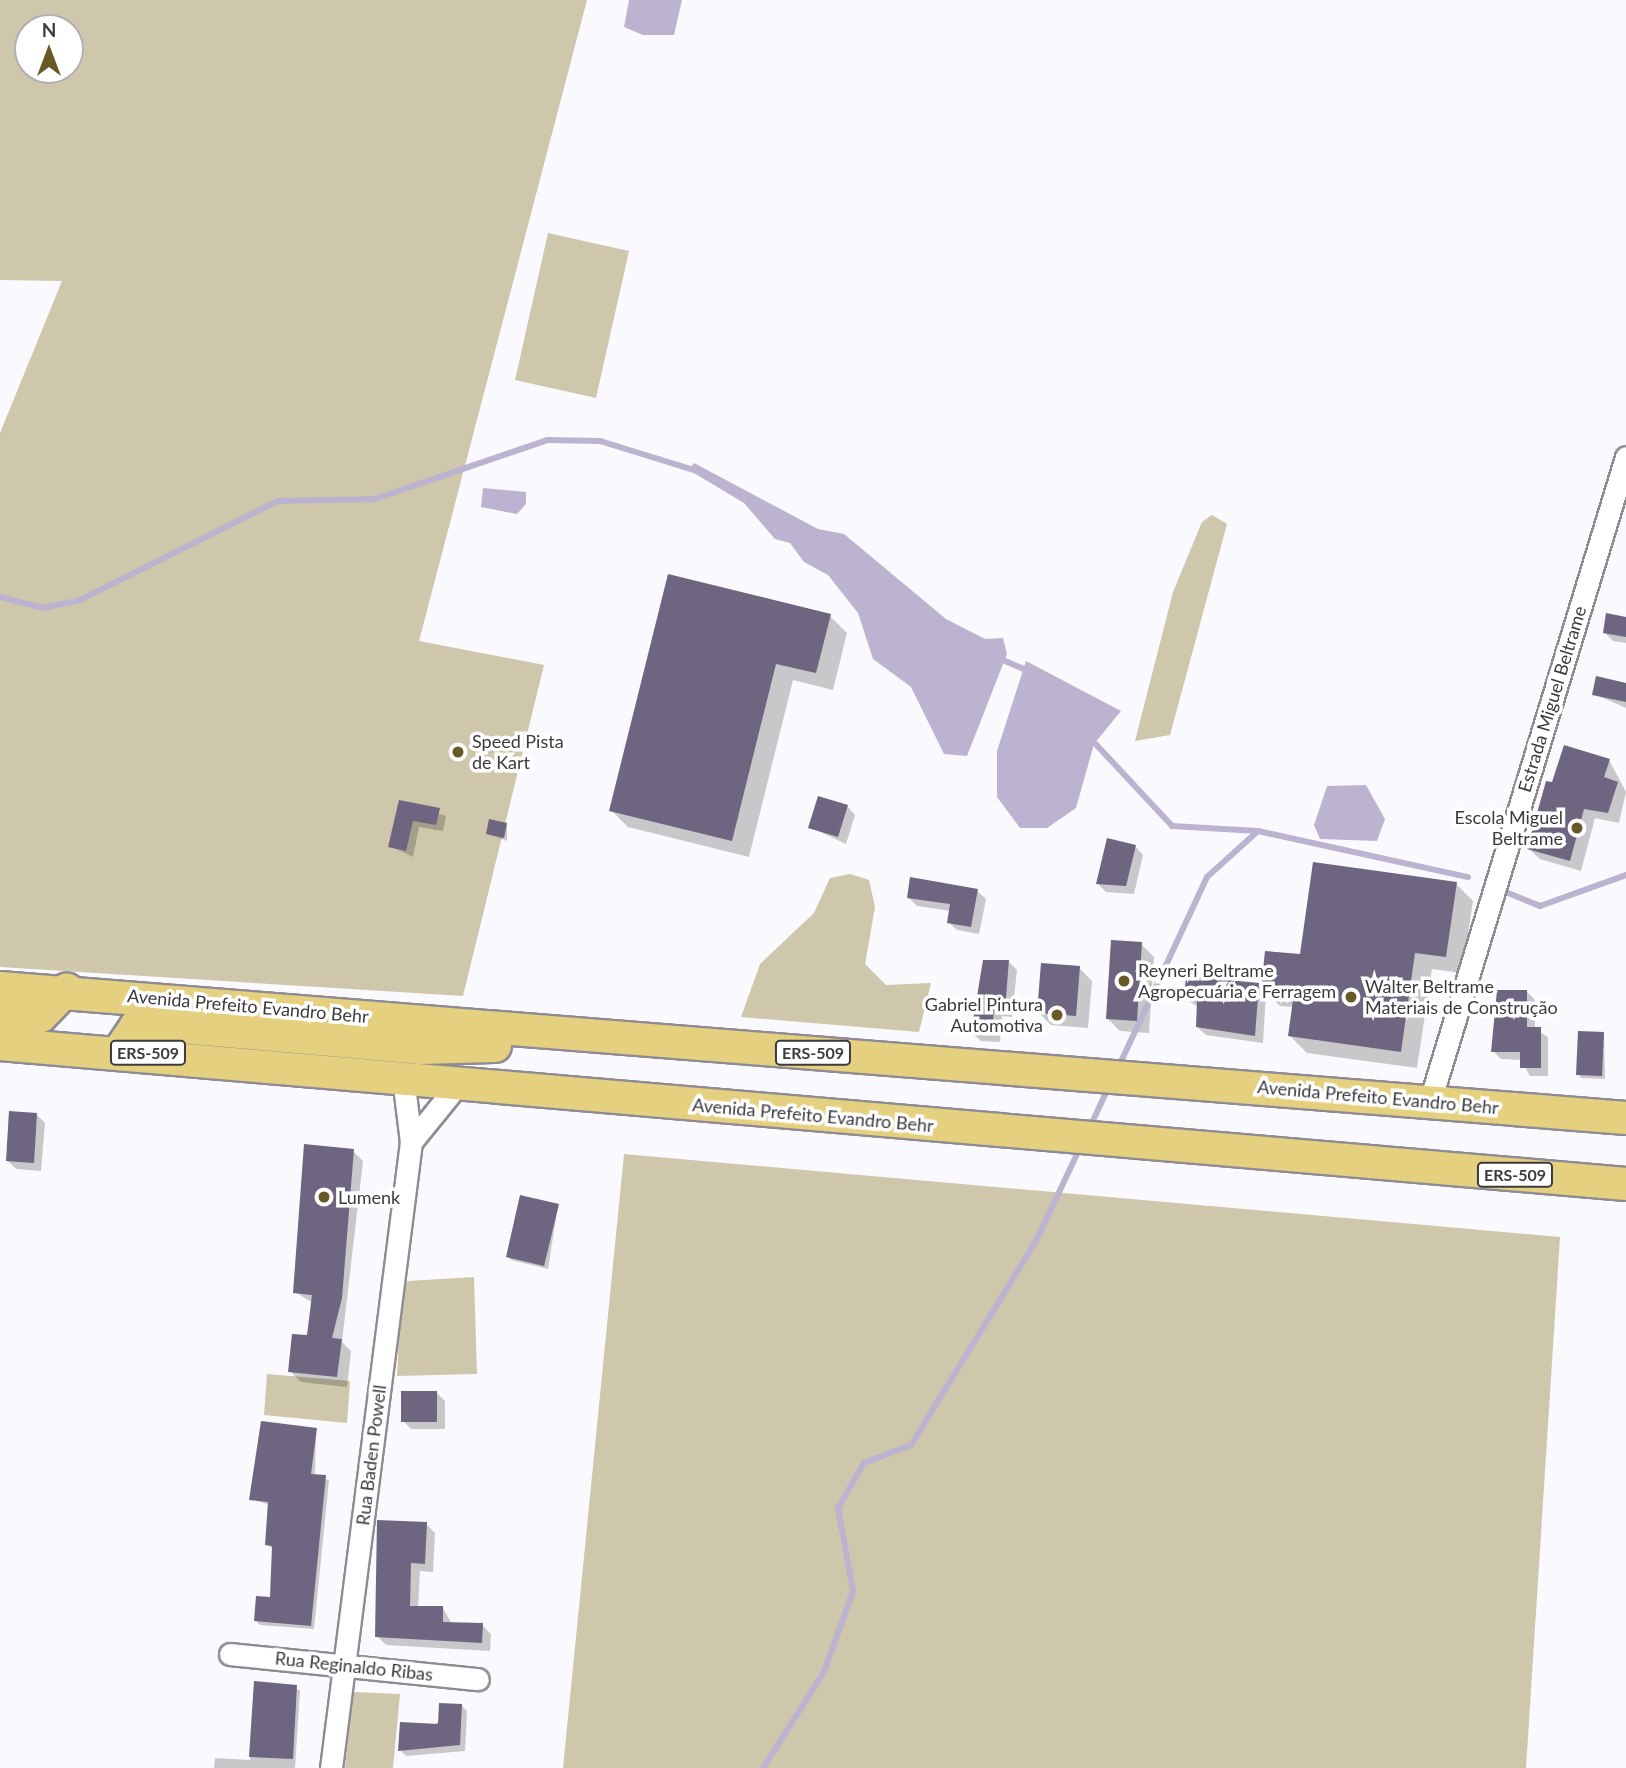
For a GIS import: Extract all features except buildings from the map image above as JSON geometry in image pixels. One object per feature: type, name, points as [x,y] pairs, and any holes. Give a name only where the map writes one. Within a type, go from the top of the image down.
[{"type":"highway","name":"Avenida Prefeito Evandro Behr","points":[[0,988],[67,989],[580,1036],[1626,1118]]},
{"type":"highway","points":[[0,1018],[41,1016],[67,989]]},
{"type":"highway","points":[[120,1050],[124,1036],[136,1026],[159,1025],[420,1048],[580,1036]]},
{"type":"highway","name":"Avenida Prefeito Evandro Behr","points":[[0,1044],[120,1050],[459,1083],[1626,1184]]},
{"type":"street","name":"Estrada Miguel Beltrame","points":[[1430,1101],[1626,457]]},
{"type":"street","name":"Rua Baden Powell","points":[[331,1768],[411,1142],[403,1078]]},
{"type":"street","points":[[411,1142],[459,1083]]},
{"type":"street","name":"Rua Reginaldo Ribas","points":[[230,1654],[478,1679]]},
{"type":"shaded area","points":[[0,0],[587,0],[419,641],[544,665],[463,996],[0,967],[0,433],[62,281],[0,280]]},
{"type":"shaded area","points":[[629,0],[682,0],[674,35],[643,35],[624,27]]},
{"type":"shaded area","points":[[548,233],[629,251],[596,398],[515,380]]},
{"type":"shaded area","points":[[694,463],[818,529],[844,534],[946,619],[985,639],[1003,638],[1007,654],[967,756],[944,754],[911,687],[873,659],[858,613],[828,575],[804,562],[790,543],[775,539],[744,503],[689,470]]},
{"type":"shaded area","points":[[483,488],[526,492],[526,504],[517,514],[481,507]]},
{"type":"shaded area","points":[[1212,515],[1227,524],[1170,735],[1135,741],[1173,592],[1202,522]]},
{"type":"shaded area","points":[[1026,661],[1121,711],[1094,744],[1076,808],[1047,828],[1020,828],[997,797],[997,751]]},
{"type":"shaded area","points":[[1366,785],[1385,819],[1377,841],[1320,839],[1314,825],[1327,786]]},
{"type":"shaded area","points":[[850,874],[869,880],[875,907],[865,964],[886,985],[931,983],[919,1032],[741,1017],[760,964],[814,913],[830,878]]},
{"type":"shaded area","points":[[624,1154],[1560,1237],[1526,1768],[563,1768]]},
{"type":"shaded area","points":[[474,1277],[477,1374],[397,1376],[401,1290],[408,1281]]},
{"type":"shaded area","points":[[267,1374],[350,1381],[347,1423],[264,1415]]},
{"type":"shaded area","points":[[353,1692],[400,1694],[393,1768],[345,1768]]},
{"type":"waterway","points":[[0,597],[43,608],[80,600],[278,501],[375,499],[547,440],[600,441],[697,471]]},
{"type":"waterway","points":[[998,658],[1029,671]]},
{"type":"waterway","points":[[1091,739],[1172,826],[1258,831]]},
{"type":"waterway","points":[[1118,1068],[1207,877],[1258,831],[1468,877]]},
{"type":"waterway","points":[[1508,893],[1540,906],[1626,875]]},
{"type":"waterway","points":[[1089,1129],[1110,1084]]},
{"type":"waterway","points":[[763,1768],[824,1672],[853,1591],[838,1508],[864,1463],[911,1445],[1035,1243],[1080,1148]]},
{"type":"place","name":"Speed Pista de Kart","points":[[458,752]]},
{"type":"place","name":"Escola Miguel Beltrame","points":[[1577,828]]},
{"type":"place","name":"Reyneri Beltrame Agropecuária e Ferragem","points":[[1124,981]]},
{"type":"place","name":"Walter Beltrame Materiais de Construção","points":[[1351,997]]},
{"type":"place","name":"Gabriel Pintura Automotiva","points":[[1057,1015]]},
{"type":"place","name":"Lumenk","points":[[324,1197]]}]
